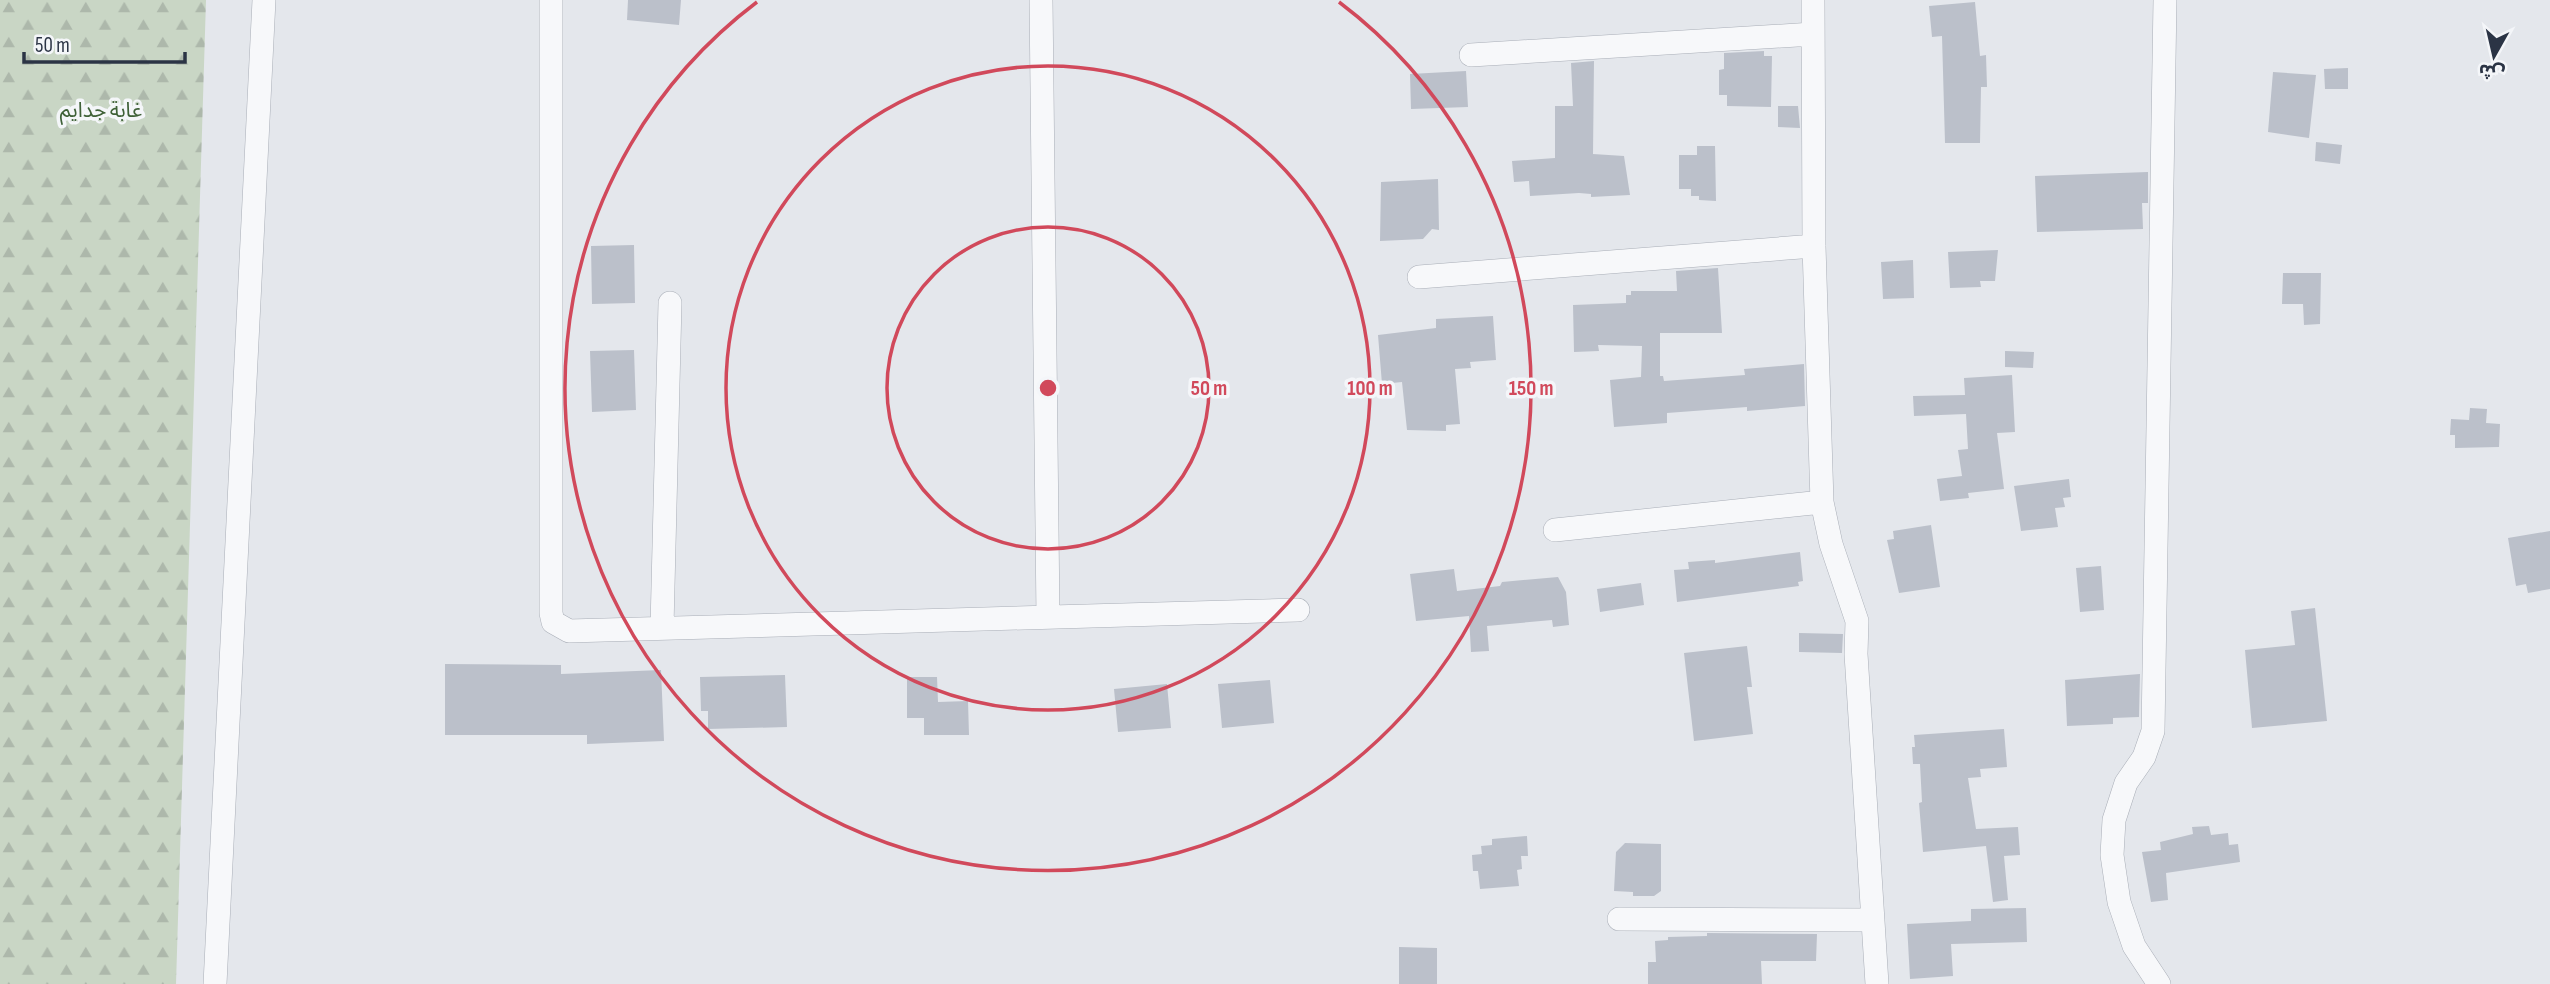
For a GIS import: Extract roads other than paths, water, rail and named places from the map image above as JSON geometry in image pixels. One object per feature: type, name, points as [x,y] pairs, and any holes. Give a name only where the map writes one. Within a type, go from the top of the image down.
[{"type":"street","points":[[215,984],[264,0]]},
{"type":"street","points":[[551,0],[553,622],[569,631],[1298,610]]},
{"type":"street","points":[[1041,0],[1048,617]]},
{"type":"street","points":[[1813,0],[1814,246],[1822,502],[1831,544],[1857,621],[1856,654],[1877,984]]},
{"type":"street","points":[[2159,984],[2134,946],[2119,902],[2112,855],[2114,820],[2126,783],[2144,757],[2153,731],[2165,0]]},
{"type":"street","points":[[1471,54],[1813,34]]},
{"type":"street","points":[[1419,277],[1814,246]]},
{"type":"street","points":[[662,627],[663,472],[670,303]]},
{"type":"street","points":[[1555,530],[1822,502]]},
{"type":"street","points":[[1619,919],[1873,920]]},
{"type":"park label","name":"غابة جدايم","points":[[101,110]]}]
